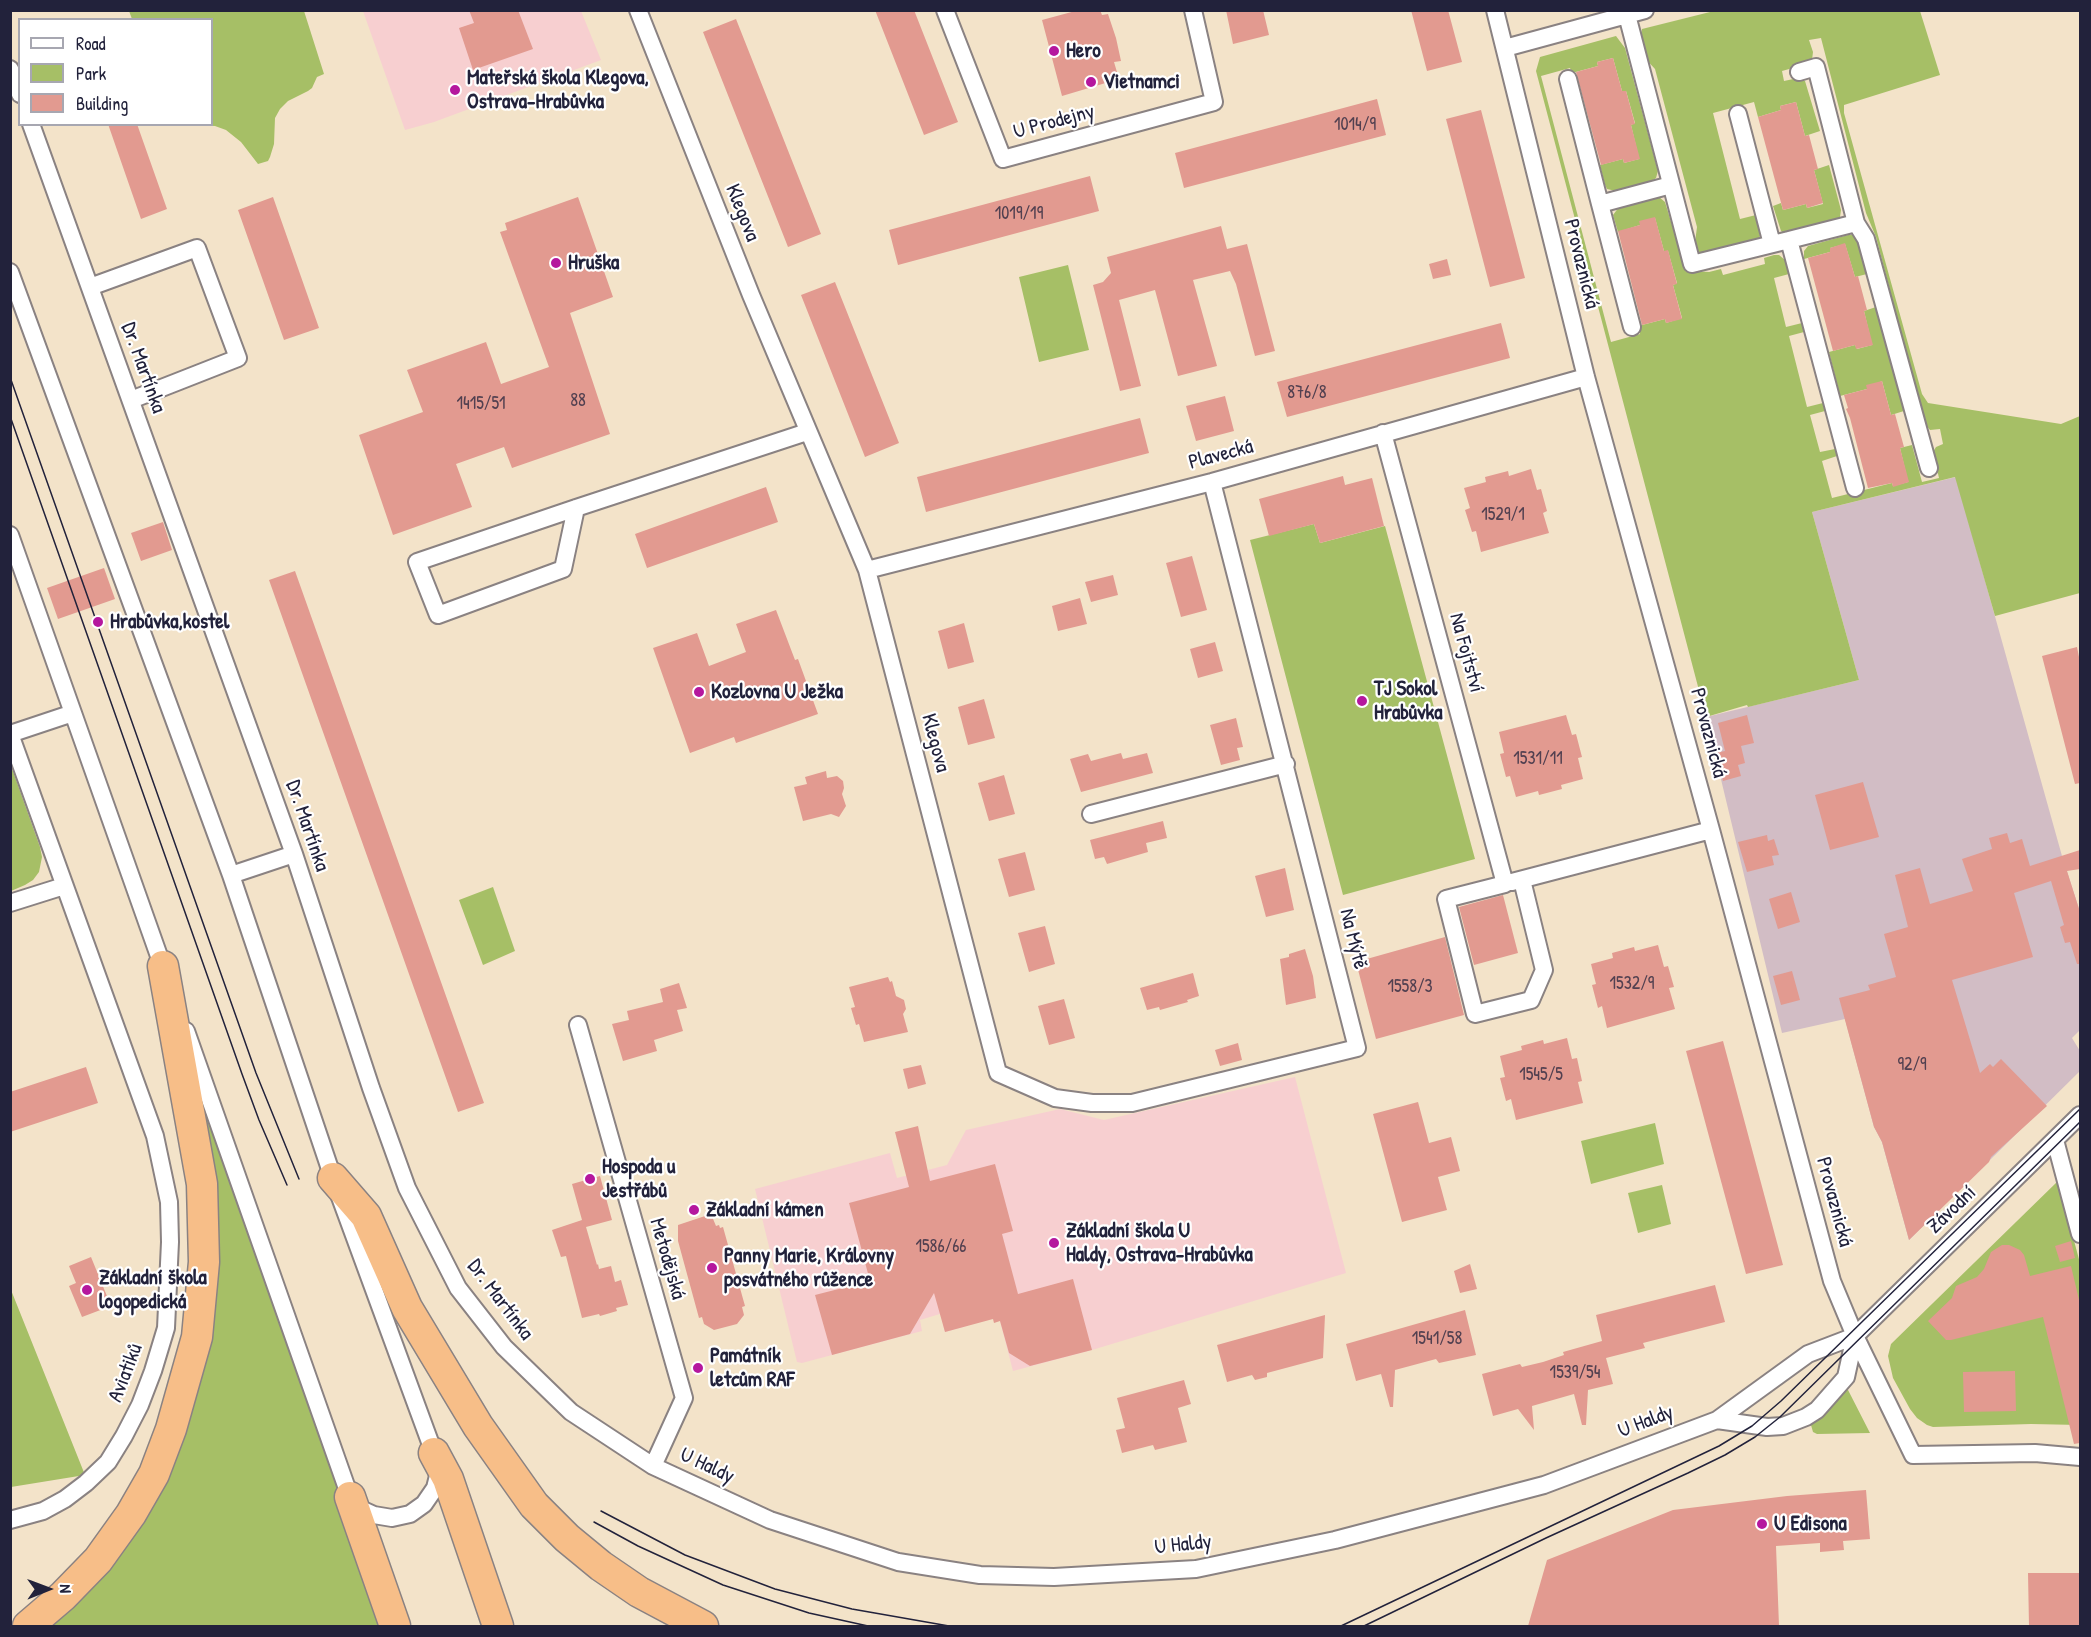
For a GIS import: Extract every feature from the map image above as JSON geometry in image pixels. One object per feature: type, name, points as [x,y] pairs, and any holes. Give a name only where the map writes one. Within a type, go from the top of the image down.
[{"type":"highway","points":[[28,1626],[63,1596],[98,1560],[131,1514],[154,1474],[171,1430],[197,1337],[204,1262],[202,1184],[163,966]]},
{"type":"highway","points":[[333,1178],[366,1216],[407,1308],[478,1426],[534,1505],[567,1538],[601,1566],[639,1592],[704,1626]]},
{"type":"highway","points":[[434,1454],[448,1479],[498,1626]]},
{"type":"highway","points":[[350,1497],[395,1626]]},
{"type":"street","name":"Klegova","points":[[638,10],[807,432],[867,570],[998,1073]]},
{"type":"street","name":"U Prodejny","points":[[945,10],[1003,159],[1215,102],[1193,10]]},
{"type":"street","name":"Provaznická","points":[[1495,10],[1586,377],[1832,1281],[1855,1336],[1913,1455],[2035,1453],[2080,1457]]},
{"type":"street","points":[[1505,48],[1645,10]]},
{"type":"street","points":[[1627,15],[1692,264],[1856,223]]},
{"type":"street","points":[[1799,72],[1816,68],[1856,223],[1866,238],[1929,468]]},
{"type":"street","points":[[10,69],[18,89]]},
{"type":"street","points":[[1568,79],[1632,327]]},
{"type":"street","points":[[1738,114],[1772,244]]},
{"type":"street","name":"Dr. Martínka","points":[[32,126],[294,854],[371,1088],[407,1188],[458,1288],[504,1347],[571,1412],[653,1466]]},
{"type":"street","points":[[1600,204],[1671,185]]},
{"type":"street","points":[[1789,240],[1855,488]]},
{"type":"street","points":[[90,287],[198,248],[238,358],[131,400]]},
{"type":"street","points":[[10,272],[231,875],[333,1178],[434,1454],[438,1476],[429,1499],[415,1511],[398,1518],[380,1517],[363,1510],[350,1497],[10,536]]},
{"type":"street","name":"Plavecká","points":[[867,570],[1212,482],[1586,377]]},
{"type":"street","points":[[576,508],[563,569],[438,615],[417,562],[576,508],[807,432]]},
{"type":"street","name":"Na Fojtství","points":[[1383,433],[1514,882],[1544,970],[1531,1000],[1475,1014],[1446,899],[1514,882]]},
{"type":"street","name":"Na Mýtě","points":[[998,1073],[1054,1098],[1092,1103],[1132,1102],[1357,1048],[1212,482]]},
{"type":"street","points":[[10,734],[73,712]]},
{"type":"street","name":"Aviatiků","points":[[10,734],[156,1136],[169,1202],[170,1242],[165,1328],[153,1371],[140,1405],[124,1436],[108,1462],[65,1499],[43,1511],[10,1520]]},
{"type":"street","points":[[1091,814],[1286,764]]},
{"type":"street","points":[[1514,882],[1711,830]]},
{"type":"street","points":[[231,875],[294,854]]},
{"type":"street","points":[[10,903],[64,886]]},
{"type":"street","name":"Metodějská","points":[[578,1025],[684,1398],[653,1466]]},
{"type":"street","name":"Závodní","points":[[1855,1336],[2080,1115]]},
{"type":"street","points":[[2055,1140],[2080,1233]]},
{"type":"street","name":"U Haldy","points":[[1717,1420],[1767,1427],[1783,1426],[1806,1418],[1817,1410],[1846,1377],[1855,1336]]},
{"type":"street","name":"U Haldy","points":[[653,1466],[770,1520],[898,1562],[981,1575],[1054,1577],[1196,1569],[1335,1540],[1544,1485],[1717,1420],[1808,1354],[1855,1336]]},
{"type":"shaded area","name":"Mateřská škola Klegova, Ostrava-Hrabůvka","points":[[363,11],[581,11],[601,60],[434,122],[405,130]]},
{"type":"shaded area","points":[[1956,477],[2062,856],[2080,912],[2080,1030],[2072,1038],[2080,1051],[2080,1071],[1909,1240],[1882,1142],[1874,1127],[1845,1019],[1782,1033],[1706,717],[1859,680],[1812,512]]},
{"type":"shaded area","name":"Základní škola U Haldy, Ostrava-Hrabůvka","points":[[1295,1077],[1346,1273],[1092,1350],[1013,1371],[1000,1321],[992,1313],[967,1326],[945,1332],[943,1313],[920,1320],[922,1331],[802,1363],[797,1362],[755,1189],[890,1153],[897,1178],[947,1165],[966,1130],[1060,1109],[1104,1120]]},
{"type":"green space","points":[[129,11],[304,11],[324,74],[317,77],[312,88],[288,101],[280,109],[275,118],[274,144],[270,157],[268,161],[258,164],[241,142],[226,130],[213,126],[213,18],[132,18]]},
{"type":"green space","points":[[1714,11],[1920,11],[1940,75],[1844,105],[1844,113],[1922,394],[1928,403],[2061,424],[2080,416],[2080,593],[1995,616],[1955,477],[1812,512],[1859,680],[1748,707],[1747,705],[1706,717],[1536,71],[1540,57],[1616,36],[1625,48],[1658,171],[1656,178],[1651,182],[1616,191],[1607,189],[1605,185],[1600,165],[1623,159],[1624,163],[1639,159],[1631,125],[1635,123],[1626,91],[1622,91],[1613,58],[1597,62],[1598,66],[1572,73],[1570,68],[1541,76],[1611,342],[1640,334],[1639,326],[1665,319],[1666,323],[1682,318],[1673,285],[1677,283],[1668,251],[1664,251],[1655,218],[1618,232],[1613,215],[1619,207],[1659,197],[1665,202],[1683,261],[1694,271],[1709,272],[1721,269],[1723,275],[1765,264],[1764,258],[1774,255],[1779,255],[1785,260],[1789,274],[1774,278],[1786,327],[1802,323],[1804,332],[1789,336],[1807,407],[1823,403],[1825,411],[1810,415],[1820,452],[1835,449],[1837,456],[1822,461],[1832,498],[1892,483],[1893,486],[1908,482],[1900,448],[1912,445],[1922,482],[1939,478],[1933,452],[1936,447],[1943,444],[1940,429],[1930,430],[1925,424],[1876,237],[1866,213],[1821,38],[1809,40],[1813,52],[1812,60],[1807,64],[1782,71],[1784,81],[1798,78],[1805,81],[1820,131],[1805,136],[1796,102],[1780,106],[1781,110],[1758,117],[1754,102],[1713,113],[1740,219],[1756,215],[1760,236],[1758,241],[1698,255],[1694,250],[1697,227],[1655,69],[1643,56],[1641,34],[1642,29]]},
{"type":"green space","points":[[1829,165],[1841,210],[1840,217],[1837,221],[1785,234],[1781,231],[1773,206],[1781,203],[1783,210],[1806,204],[1807,208],[1823,204],[1814,170]]},
{"type":"green space","points":[[1855,235],[1858,239],[1867,274],[1855,277],[1845,244],[1830,248],[1830,252],[1804,259],[1804,251],[1808,246]]},
{"type":"green space","points":[[1068,265],[1089,350],[1039,362],[1019,277]]},
{"type":"green space","points":[[1876,307],[1904,411],[1891,415],[1882,381],[1867,389],[1840,396],[1829,352],[1855,345],[1857,349],[1872,345],[1864,311]]},
{"type":"green space","name":"TJ Sokol Hrabůvka","points":[[1314,524],[1320,543],[1385,526],[1475,859],[1343,895],[1250,540]]},
{"type":"green space","points":[[10,763],[42,857],[39,872],[33,880],[11,891]]},
{"type":"green space","points":[[493,887],[515,951],[483,965],[459,900]]},
{"type":"green space","points":[[163,966],[395,1626],[28,1626],[131,1514],[204,1262]]},
{"type":"green space","points":[[1655,1123],[1664,1164],[1591,1184],[1581,1141]]},
{"type":"green space","points":[[2058,1181],[2080,1263],[2080,1425],[1933,1427],[1927,1425],[1910,1409],[1893,1378],[1888,1356],[1891,1344]]},
{"type":"green space","points":[[1662,1185],[1671,1224],[1638,1233],[1628,1193]]},
{"type":"green space","points":[[11,1290],[85,1475],[11,1487]]},
{"type":"green space","points":[[1847,1388],[1870,1433],[1817,1434],[1813,1432],[1811,1425]]},
{"type":"building","points":[[469,10],[518,10],[533,49],[473,70],[459,28],[474,23]]},
{"type":"building","points":[[875,10],[914,10],[958,122],[924,135]]},
{"type":"building","points":[[1079,10],[1100,10],[1102,15],[1108,14],[1121,61],[1114,62],[1119,79],[1062,96],[1042,20]]},
{"type":"building","points":[[1226,10],[1263,10],[1269,35],[1233,44]]},
{"type":"building","points":[[1411,10],[1448,10],[1462,62],[1427,71]]},
{"type":"building","points":[[736,19],[821,234],[788,247],[703,32]]},
{"type":"building","points":[[1613,58],[1622,91],[1626,91],[1635,124],[1631,125],[1640,159],[1624,163],[1623,159],[1601,165],[1576,72],[1598,66],[1597,62]]},
{"type":"building","points":[[1377,99],[1386,135],[1184,188],[1175,153]]},
{"type":"building","points":[[1796,102],[1805,136],[1809,135],[1818,169],[1814,170],[1823,203],[1807,208],[1806,204],[1783,210],[1758,117],[1781,110],[1780,106]]},
{"type":"building","points":[[1481,110],[1525,278],[1490,287],[1446,119]]},
{"type":"building","points":[[109,126],[138,126],[167,209],[141,219]]},
{"type":"building","points":[[1090,176],[1099,211],[898,265],[889,230]]},
{"type":"building","points":[[273,197],[319,328],[284,340],[238,210]]},
{"type":"building","points":[[578,197],[613,297],[570,313],[610,434],[512,468],[504,447],[456,464],[472,507],[393,535],[359,435],[423,412],[407,370],[486,342],[501,384],[549,367],[500,232],[507,230],[505,223]]},
{"type":"building","points":[[1655,217],[1664,251],[1668,250],[1677,284],[1673,285],[1682,319],[1666,323],[1665,319],[1642,325],[1618,231],[1640,225],[1639,221]]},
{"type":"building","points":[[1221,226],[1227,249],[1247,244],[1275,351],[1255,356],[1236,284],[1230,271],[1193,280],[1217,366],[1178,376],[1155,290],[1119,300],[1141,386],[1120,391],[1093,285],[1103,282],[1111,273],[1107,257]]},
{"type":"building","points":[[1845,243],[1855,277],[1858,276],[1873,345],[1856,349],[1855,345],[1833,351],[1808,258],[1830,252],[1830,248]]},
{"type":"building","points":[[1447,259],[1451,275],[1433,279],[1429,264]]},
{"type":"building","points":[[835,282],[899,443],[865,457],[801,295]]},
{"type":"building","points":[[1501,323],[1510,358],[1287,417],[1277,382]]},
{"type":"building","points":[[1882,381],[1891,415],[1895,414],[1904,447],[1900,448],[1909,482],[1893,487],[1892,483],[1868,488],[1844,395],[1867,389],[1866,385]]},
{"type":"building","points":[[1225,396],[1234,431],[1196,441],[1186,406]]},
{"type":"building","points":[[1140,418],[1149,453],[926,512],[917,477]]},
{"type":"building","points":[[1531,469],[1537,490],[1541,489],[1547,511],[1543,513],[1549,533],[1481,552],[1476,531],[1472,532],[1465,510],[1470,508],[1464,488],[1486,482],[1485,477],[1508,471],[1509,476]]},
{"type":"building","points":[[1343,476],[1345,485],[1372,478],[1384,526],[1320,543],[1314,524],[1269,536],[1259,499]]},
{"type":"building","points":[[766,487],[778,522],[647,568],[635,534]]},
{"type":"building","points":[[163,522],[172,550],[141,561],[131,533]]},
{"type":"building","points":[[1192,556],[1207,610],[1181,617],[1166,563]]},
{"type":"building","points":[[104,568],[115,599],[58,619],[47,588]]},
{"type":"building","points":[[295,571],[484,1103],[458,1112],[269,580]]},
{"type":"building","points":[[1113,575],[1118,595],[1091,602],[1085,582]]},
{"type":"building","points":[[1080,598],[1087,624],[1058,631],[1052,606]]},
{"type":"building","points":[[776,610],[795,660],[798,659],[818,714],[736,743],[734,737],[690,753],[653,648],[697,633],[709,666],[746,652],[736,624]]},
{"type":"building","points":[[964,623],[974,662],[948,669],[938,631]]},
{"type":"building","points":[[1215,642],[1223,671],[1198,678],[1190,649]]},
{"type":"building","points":[[2077,647],[2080,662],[2080,783],[2075,784],[2042,656]]},
{"type":"building","points":[[984,699],[995,738],[968,745],[958,707]]},
{"type":"building","points":[[1566,715],[1572,735],[1576,734],[1582,757],[1578,758],[1583,779],[1561,785],[1562,789],[1539,795],[1538,791],[1516,797],[1510,776],[1506,777],[1500,754],[1504,753],[1499,732]]},
{"type":"building","points":[[1747,715],[1754,743],[1741,746],[1745,763],[1738,765],[1741,776],[1723,781],[1715,753],[1725,751],[1718,723]]},
{"type":"building","points":[[1236,718],[1243,747],[1237,748],[1240,760],[1221,765],[1210,725]]},
{"type":"building","points":[[1121,753],[1123,759],[1147,753],[1153,773],[1081,792],[1070,759],[1088,754],[1091,761]]},
{"type":"building","points":[[826,771],[827,778],[837,776],[843,781],[842,794],[846,806],[839,817],[831,814],[803,821],[794,787],[807,784],[805,777]]},
{"type":"building","points":[[1004,775],[1015,814],[989,821],[978,783]]},
{"type":"building","points":[[1863,782],[1879,837],[1830,850],[1815,795]]},
{"type":"building","points":[[1163,821],[1167,838],[1146,843],[1148,852],[1107,864],[1104,857],[1095,859],[1090,840]]},
{"type":"building","points":[[2007,833],[2010,843],[2022,839],[2030,866],[2080,850],[2080,869],[2067,871],[2080,912],[2080,964],[2077,964],[2070,942],[2065,943],[2060,927],[2064,925],[2051,881],[2014,893],[2033,957],[1952,980],[1980,1073],[1990,1064],[1993,1067],[2001,1059],[2047,1106],[1991,1157],[1989,1162],[1909,1240],[1882,1142],[1874,1127],[1839,998],[1870,990],[1868,985],[1896,977],[1884,934],[1908,927],[1895,875],[1920,868],[1930,904],[1973,891],[1962,859],[1992,849],[1989,838]]},
{"type":"building","points":[[1767,835],[1768,841],[1774,839],[1779,855],[1772,856],[1774,865],[1747,872],[1738,842]]},
{"type":"building","points":[[1025,852],[1035,890],[1009,897],[998,859]]},
{"type":"building","points":[[1285,868],[1294,910],[1266,917],[1255,876]]},
{"type":"building","points":[[1791,892],[1800,922],[1778,929],[1769,899]]},
{"type":"building","points":[[1503,895],[1518,953],[1474,965],[1459,907]]},
{"type":"building","points":[[1045,926],[1055,964],[1029,972],[1018,933]]},
{"type":"building","points":[[1445,937],[1464,1015],[1376,1039],[1356,962]]},
{"type":"building","points":[[1658,945],[1664,967],[1668,966],[1674,987],[1669,988],[1675,1009],[1607,1028],[1602,1006],[1598,1008],[1592,985],[1596,984],[1591,964],[1613,958],[1612,953],[1634,947],[1635,951]]},
{"type":"building","points":[[1305,949],[1313,976],[1316,998],[1286,1005],[1280,959]]},
{"type":"building","points":[[1792,971],[1800,1000],[1781,1005],[1773,976]]},
{"type":"building","points":[[1193,973],[1199,996],[1187,1000],[1188,1002],[1160,1010],[1159,1007],[1147,1010],[1140,988]]},
{"type":"building","points":[[888,977],[890,982],[892,981],[896,996],[904,1000],[906,1009],[903,1014],[908,1032],[864,1042],[851,1008],[855,1007],[849,987]]},
{"type":"building","points":[[679,983],[687,1008],[677,1010],[683,1031],[654,1040],[657,1051],[623,1061],[612,1024],[629,1020],[627,1011],[663,1002],[660,989]]},
{"type":"building","points":[[1064,999],[1075,1038],[1049,1045],[1038,1006]]},
{"type":"building","points":[[1567,1038],[1572,1059],[1577,1058],[1582,1081],[1578,1082],[1583,1103],[1516,1120],[1511,1099],[1506,1101],[1500,1078],[1505,1077],[1500,1056],[1522,1050],[1521,1046],[1543,1040],[1544,1044]]},
{"type":"building","points":[[1723,1041],[1783,1265],[1746,1274],[1686,1051]]},
{"type":"building","points":[[1238,1043],[1242,1060],[1220,1066],[1215,1050]]},
{"type":"building","points":[[921,1065],[926,1084],[908,1089],[903,1069]]},
{"type":"building","points":[[86,1067],[98,1103],[10,1132],[10,1092]]},
{"type":"building","points":[[1418,1102],[1429,1143],[1451,1137],[1460,1171],[1438,1177],[1447,1210],[1402,1222],[1373,1114]]},
{"type":"building","points":[[918,1126],[930,1181],[995,1164],[1013,1231],[1002,1234],[1018,1294],[1073,1279],[1092,1350],[1030,1366],[1009,1353],[1000,1321],[994,1323],[993,1319],[945,1332],[934,1293],[910,1334],[832,1355],[815,1295],[870,1281],[849,1203],[909,1187],[895,1132]]},
{"type":"building","points":[[600,1176],[612,1220],[586,1227],[599,1269],[611,1266],[615,1282],[621,1280],[628,1305],[600,1316],[599,1314],[582,1318],[566,1256],[561,1257],[552,1230],[582,1220],[572,1184]]},
{"type":"building","name":"Panny Marie, Královny posvátného růžence","points":[[711,1214],[716,1226],[723,1227],[745,1306],[742,1307],[744,1315],[737,1324],[714,1330],[704,1324],[702,1317],[699,1318],[678,1241],[678,1225]]},
{"type":"building","points":[[2071,1241],[2075,1258],[2060,1262],[2055,1246]]},
{"type":"building","points":[[2002,1245],[2009,1245],[2020,1250],[2024,1255],[2030,1276],[2071,1266],[2080,1304],[2080,1443],[2074,1444],[2043,1317],[1951,1340],[1946,1340],[1928,1321],[1952,1298],[1956,1286],[1977,1277],[1984,1269],[1991,1252]]},
{"type":"building","points":[[91,1257],[111,1306],[82,1317],[69,1286],[76,1283],[69,1266]]},
{"type":"building","points":[[1470,1264],[1477,1289],[1460,1293],[1454,1271]]},
{"type":"building","points":[[1715,1285],[1725,1322],[1643,1343],[1645,1348],[1606,1358],[1613,1384],[1588,1390],[1586,1425],[1582,1425],[1574,1394],[1532,1406],[1534,1430],[1518,1409],[1493,1416],[1482,1374],[1520,1364],[1522,1367],[1543,1362],[1564,1355],[1563,1352],[1602,1341],[1596,1315]]},
{"type":"building","points":[[1465,1310],[1476,1355],[1439,1363],[1436,1359],[1395,1370],[1393,1407],[1390,1407],[1381,1374],[1356,1381],[1346,1344]]},
{"type":"building","points":[[1325,1315],[1323,1358],[1267,1373],[1267,1377],[1255,1380],[1252,1375],[1227,1382],[1217,1345]]},
{"type":"building","points":[[2015,1371],[2016,1411],[1964,1412],[1963,1372]]},
{"type":"building","points":[[1184,1380],[1191,1404],[1178,1408],[1187,1442],[1155,1450],[1153,1445],[1122,1453],[1116,1430],[1125,1428],[1117,1398]]},
{"type":"building","points":[[1866,1490],[1870,1539],[1843,1541],[1844,1550],[1820,1552],[1820,1543],[1776,1546],[1779,1626],[1528,1626],[1547,1560],[1673,1510],[1787,1496]]},
{"type":"building","points":[[2028,1573],[2080,1573],[2080,1626],[2029,1626]]},
{"type":"tram line","points":[[10,377],[256,1073],[299,1179]]},
{"type":"tram line","points":[[10,416],[242,1074],[287,1185]]},
{"type":"tram line","points":[[1341,1626],[1719,1446],[1752,1426],[1781,1401],[2080,1109]]},
{"type":"tram line","points":[[1364,1626],[1546,1538],[1688,1473],[1755,1437],[1780,1417],[2080,1122]]},
{"type":"tram line","points":[[601,1511],[685,1555],[775,1589],[852,1609],[949,1626]]},
{"type":"tram line","points":[[594,1522],[638,1546],[723,1585],[809,1613],[868,1626]]},
{"type":"place","name":"Hero","points":[[1054,51]]},
{"type":"place","name":"Vietnamci","points":[[1091,82]]},
{"type":"place","name":"Mateřská škola Klegova, Ostrava-Hrabůvka","points":[[455,90]]},
{"type":"place","name":"Hruška","points":[[556,263]]},
{"type":"place","name":"Hrabůvka,kostel","points":[[98,622]]},
{"type":"place","name":"Kozlovna U Ježka","points":[[699,692]]},
{"type":"place","name":"TJ Sokol Hrabůvka","points":[[1362,701]]},
{"type":"place","name":"Hospoda u Jestřábů","points":[[590,1179]]},
{"type":"place","name":"Základní kámen","points":[[694,1210]]},
{"type":"place","name":"Základní škola U Haldy, Ostrava-Hrabůvka","points":[[1054,1243]]},
{"type":"place","name":"Panny Marie, Královny posvátného růžence","points":[[712,1268]]},
{"type":"place","name":"Základní škola logopedická","points":[[87,1290]]},
{"type":"place","name":"Památník letcům RAF","points":[[698,1368]]},
{"type":"place","name":"U Edisona","points":[[1762,1524]]}]
